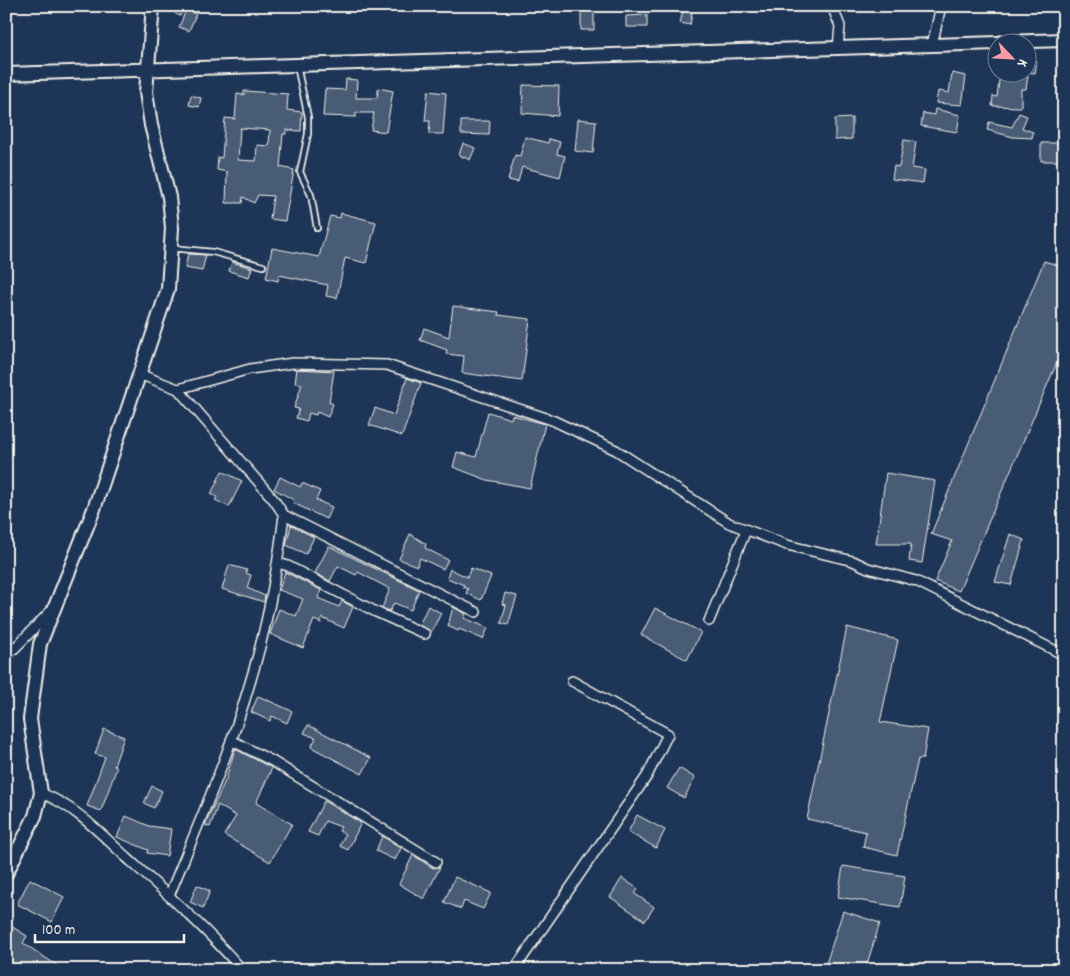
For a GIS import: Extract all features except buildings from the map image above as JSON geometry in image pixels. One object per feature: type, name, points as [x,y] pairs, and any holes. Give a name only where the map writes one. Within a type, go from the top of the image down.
[{"type":"main road","points":[[6,874],[34,816],[41,793],[30,719],[40,644],[94,509],[168,289],[172,228],[169,197],[151,125],[146,92],[153,6]]},
{"type":"main road","points":[[1038,41],[1064,40]]},
{"type":"main road","points":[[6,74],[988,43]]},
{"type":"street","points":[[832,6],[840,26],[838,48]]},
{"type":"street","points":[[932,45],[941,6]]},
{"type":"street","points":[[178,389],[250,369],[285,364],[387,365],[552,420],[616,450],[729,523],[787,545],[854,561],[868,568],[916,581],[1064,655]]},
{"type":"street","points":[[139,374],[178,389],[274,500],[284,515],[476,612]]},
{"type":"street","points":[[169,896],[231,740],[250,685],[278,563],[284,515]]},
{"type":"street","points":[[709,621],[746,530]]},
{"type":"street","points":[[278,563],[288,566],[376,612],[425,634]]},
{"type":"street","points":[[6,657],[55,607]]},
{"type":"street","points":[[514,970],[648,776],[668,734],[572,680]]},
{"type":"street","points":[[231,740],[272,761],[436,862]]},
{"type":"street","points":[[41,793],[60,800],[85,820],[169,896],[242,970]]},
{"type":"lane","points":[[297,64],[308,117],[308,134],[300,172],[311,195],[317,228]]},
{"type":"lane","points":[[171,248],[213,252],[263,266]]}]
